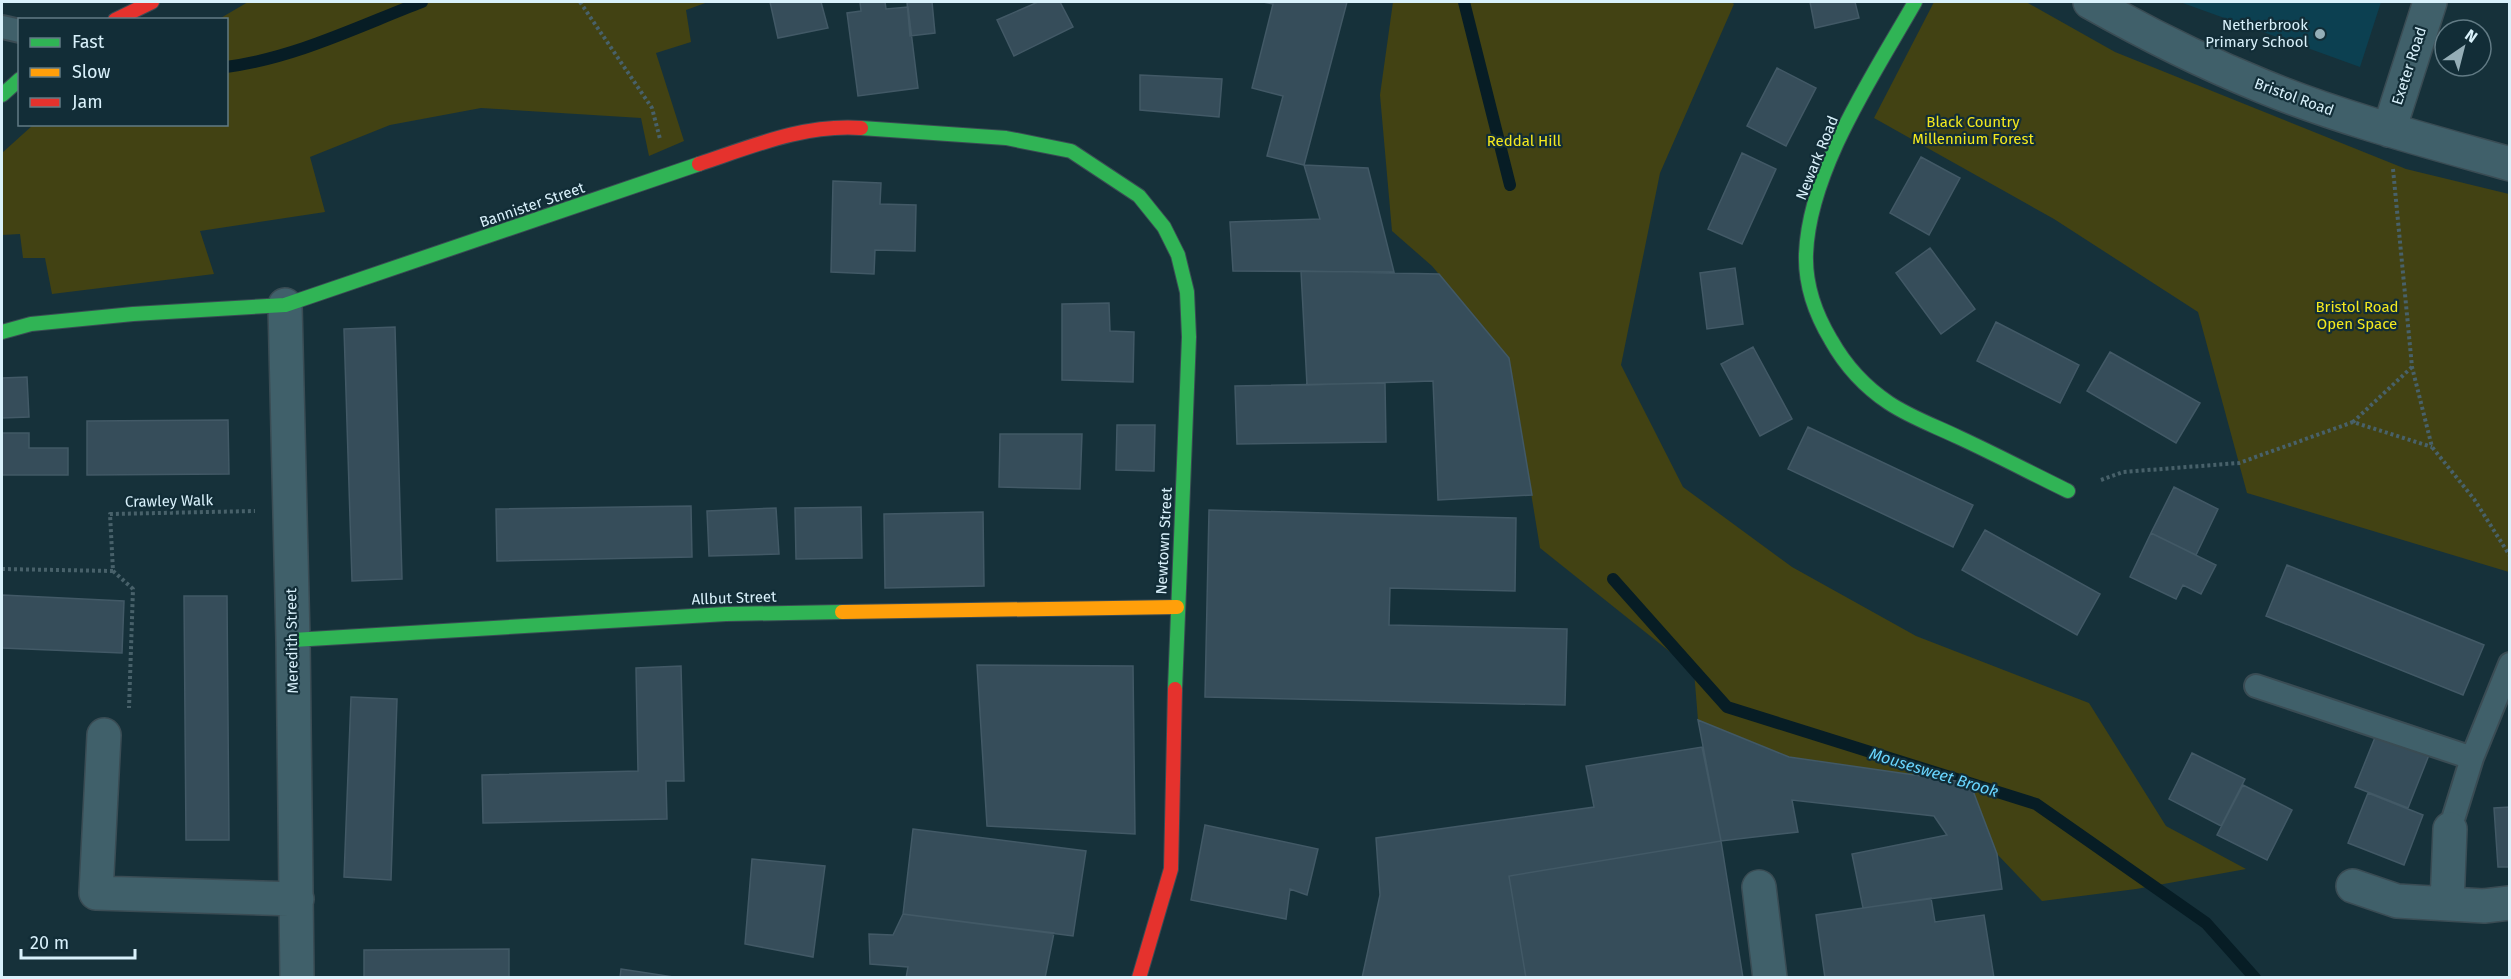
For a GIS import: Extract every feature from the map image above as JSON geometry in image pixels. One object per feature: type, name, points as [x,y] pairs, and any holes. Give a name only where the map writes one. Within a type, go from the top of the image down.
[{"type":"street","points":[[119,18],[152,2]]},
{"type":"street","name":"Newark Road","points":[[1915,2],[1848,123],[1823,180],[1813,213],[1806,252],[1807,281],[1820,325],[1840,356],[1858,378],[1889,403],[2068,491]]},
{"type":"street","name":"Bristol Road","points":[[2090,2],[2127,23],[2262,86],[2389,130],[2510,164]]},
{"type":"street","name":"Exeter Road","points":[[2389,130],[2430,2]]},
{"type":"street","points":[[2,95],[18,81]]},
{"type":"street","name":"Bannister Street","points":[[2,332],[18,326],[114,315],[285,305],[794,132],[836,126],[1006,138],[1071,151]]},
{"type":"street","name":"Newtown Street","points":[[1071,151],[1139,196],[1164,227],[1178,255],[1185,283],[1189,337],[1177,607],[1171,869],[1139,978]]},
{"type":"street","name":"Meredith Street","points":[[285,305],[293,640],[297,978]]},
{"type":"street","name":"Allbut Street","points":[[293,640],[726,614],[1177,607]]},
{"type":"street","points":[[104,735],[96,893],[297,899]]},
{"type":"street","points":[[2447,904],[2450,829]]},
{"type":"street","points":[[2353,886],[2397,902],[2484,906],[2510,903]]},
{"type":"street","points":[[1759,887],[1770,978]]},
{"type":"lane","points":[[2,27],[18,31]]},
{"type":"lane","points":[[2450,829],[2472,758],[2510,664]]},
{"type":"lane","points":[[2256,686],[2472,758]]},
{"type":"path","points":[[580,2],[652,108],[670,175]]},
{"type":"path","points":[[2389,130],[2412,367],[2433,447],[2474,499],[2510,556]]},
{"type":"path","points":[[2068,491],[2123,472],[2239,463],[2353,422],[2412,367]]},
{"type":"path","points":[[2353,422],[2433,447]]},
{"type":"path","name":"Crawley Walk","points":[[113,571],[110,514],[289,510]]},
{"type":"path","points":[[2,569],[113,571],[133,590],[130,706],[104,735]]},
{"type":"shaded area","name":"Netherbrook Primary School","points":[[2180,2],[2381,2],[2360,67]]},
{"type":"green space","points":[[248,2],[708,2],[686,10],[691,42],[656,53],[684,141],[649,156],[641,118],[481,108],[390,125],[310,157],[325,212],[200,231],[214,274],[52,294],[45,258],[23,258],[20,234],[2,235],[2,153],[32,126],[228,126],[228,18],[221,18]]},
{"type":"green space","name":"Reddal Hill","points":[[1393,2],[1731,2],[1734,4],[1660,173],[1621,365],[1683,487],[1792,567],[1916,636],[2089,703],[2166,826],[2246,869],[2136,889],[2042,901],[1997,854],[1970,783],[1789,757],[1698,720],[1694,671],[1540,548],[1509,358],[1432,266],[1392,231],[1380,95]]},
{"type":"green space","name":"Bristol Road Open Space","points":[[1934,2],[2026,2],[2115,52],[2406,169],[2509,194],[2509,572],[2247,493],[2198,312],[2054,219],[1874,118]]},
{"type":"building","points":[[770,2],[821,2],[828,28],[778,38]]},
{"type":"building","points":[[860,2],[885,2],[886,9],[908,7],[918,88],[858,96],[847,13],[861,11]]},
{"type":"building","points":[[907,2],[932,2],[935,33],[910,36]]},
{"type":"building","points":[[1038,2],[1060,2],[1073,27],[1014,56],[997,20]]},
{"type":"building","points":[[1263,2],[1347,2],[1304,165],[1267,156],[1283,96],[1252,88],[1273,4]]},
{"type":"building","points":[[1810,2],[1855,2],[1859,18],[1815,28]]},
{"type":"building","points":[[1777,68],[1816,88],[1786,146],[1747,126]]},
{"type":"building","points":[[1140,75],[1222,79],[1219,117],[1140,110]]},
{"type":"building","points":[[1742,153],[1776,169],[1742,244],[1708,229]]},
{"type":"building","points":[[1921,157],[1960,178],[1929,235],[1890,213]]},
{"type":"building","points":[[1304,165],[1368,168],[1394,272],[1233,271],[1230,222],[1320,219]]},
{"type":"building","points":[[833,181],[881,183],[880,204],[916,205],[915,251],[875,250],[874,274],[831,272]]},
{"type":"building","points":[[1930,248],[1975,309],[1941,334],[1896,273]]},
{"type":"building","points":[[1735,268],[1743,324],[1707,329],[1700,273]]},
{"type":"building","points":[[1301,271],[1439,274],[1509,358],[1532,495],[1438,500],[1433,381],[1307,385]]},
{"type":"building","points":[[1109,303],[1110,331],[1134,332],[1133,382],[1062,380],[1062,304]]},
{"type":"building","points":[[1996,322],[2079,365],[2060,403],[1977,361]]},
{"type":"building","points":[[395,327],[402,579],[352,581],[344,329]]},
{"type":"building","points":[[1753,347],[1792,419],[1760,436],[1721,364]]},
{"type":"building","points":[[2110,352],[2200,403],[2176,443],[2087,391]]},
{"type":"building","points":[[27,377],[29,417],[2,418],[2,378]]},
{"type":"building","points":[[1385,383],[1386,442],[1237,444],[1235,386]]},
{"type":"building","points":[[228,420],[229,474],[87,475],[87,421]]},
{"type":"building","points":[[1117,425],[1155,425],[1154,471],[1116,470]]},
{"type":"building","points":[[1808,427],[1973,505],[1953,547],[1788,469]]},
{"type":"building","points":[[2,433],[29,433],[29,448],[68,448],[68,475],[2,475]]},
{"type":"building","points":[[1000,434],[1082,434],[1080,489],[999,487]]},
{"type":"building","points":[[2174,487],[2218,509],[2196,555],[2151,533]]},
{"type":"building","points":[[691,506],[692,557],[497,561],[496,509]]},
{"type":"building","points":[[861,507],[862,558],[796,559],[795,508]]},
{"type":"building","points":[[776,508],[779,554],[709,556],[707,511]]},
{"type":"building","points":[[1209,510],[1516,518],[1515,591],[1390,588],[1389,625],[1567,629],[1565,705],[1205,697]]},
{"type":"building","points":[[983,512],[984,586],[885,588],[884,514]]},
{"type":"building","points":[[1985,530],[2100,594],[2077,635],[1962,570]]},
{"type":"building","points":[[2151,533],[2216,565],[2201,594],[2183,585],[2176,599],[2130,577]]},
{"type":"building","points":[[2287,565],[2484,645],[2463,695],[2266,616]]},
{"type":"building","points":[[2,595],[124,601],[122,653],[2,648]]},
{"type":"building","points":[[184,596],[227,596],[229,840],[186,840]]},
{"type":"building","points":[[977,665],[1133,666],[1135,834],[987,826]]},
{"type":"building","points":[[681,666],[684,781],[666,781],[667,819],[483,823],[482,775],[638,771],[636,668]]},
{"type":"building","points":[[351,697],[397,699],[391,880],[344,877]]},
{"type":"building","points":[[1698,720],[1789,757],[1970,783],[1997,854],[2002,889],[1863,908],[1852,854],[1947,835],[1934,816],[1792,800],[1798,832],[1721,841]]},
{"type":"building","points":[[2376,735],[2429,755],[2408,808],[2355,787]]},
{"type":"building","points":[[1702,747],[1721,841],[1509,876],[1526,978],[1362,978],[1380,895],[1376,838],[1594,807],[1586,766]]},
{"type":"building","points":[[2192,753],[2245,779],[2221,826],[2169,799]]},
{"type":"building","points":[[2243,785],[2292,810],[2267,860],[2217,835]]},
{"type":"building","points":[[2368,793],[2423,815],[2404,865],[2348,843]]},
{"type":"building","points":[[2510,807],[2510,867],[2498,867],[2494,808]]},
{"type":"building","points":[[1205,825],[1318,849],[1307,895],[1290,889],[1286,919],[1191,900]]},
{"type":"building","points":[[913,829],[1086,851],[1073,936],[903,914]]},
{"type":"building","points":[[1721,841],[1743,978],[1526,978],[1509,876]]},
{"type":"building","points":[[752,859],[825,866],[813,957],[745,944]]},
{"type":"building","points":[[1931,898],[1935,922],[1984,915],[1994,978],[1825,978],[1816,915]]},
{"type":"building","points":[[903,914],[1054,933],[1045,978],[906,978],[908,967],[870,964],[869,934],[893,935]]},
{"type":"building","points":[[509,949],[509,978],[364,978],[364,950]]},
{"type":"building","points":[[621,969],[680,978],[620,978]]},
{"type":"waterway","name":"Mousesweet Brook","points":[[228,67],[252,63],[302,49],[422,2]]},
{"type":"waterway","name":"Mousesweet Brook","points":[[1464,2],[1510,185]]},
{"type":"waterway","name":"Mousesweet Brook","points":[[1613,579],[1727,707],[2036,804],[2206,923],[2255,978]]},
{"type":"traffic: fast","points":[[1915,2],[1846,124],[1819,189],[1810,222],[1806,254],[1807,277],[1812,299],[1826,330],[1843,358],[1856,375],[1880,397],[1914,417],[2068,491]]},
{"type":"traffic: fast","points":[[2,95],[18,81]]},
{"type":"traffic: fast","points":[[861,128],[1006,138],[1071,151],[1139,196],[1164,227],[1178,255],[1187,292],[1189,337],[1175,689]]},
{"type":"traffic: fast","points":[[2,332],[31,324],[133,314],[285,305],[699,164]]},
{"type":"traffic: fast","points":[[293,640],[726,614],[842,612]]},
{"type":"traffic: slow","points":[[842,612],[1177,607]]},
{"type":"traffic: jam","points":[[119,18],[152,2]]},
{"type":"traffic: jam","points":[[699,164],[799,133],[819,129],[861,128]]},
{"type":"traffic: jam","points":[[1139,978],[1171,869],[1175,689]]},
{"type":"place","name":"Netherbrook Primary School","points":[[2320,34]]},
{"type":"park label","name":"Black Country Millennium Forest","points":[[1973,130]]}]
